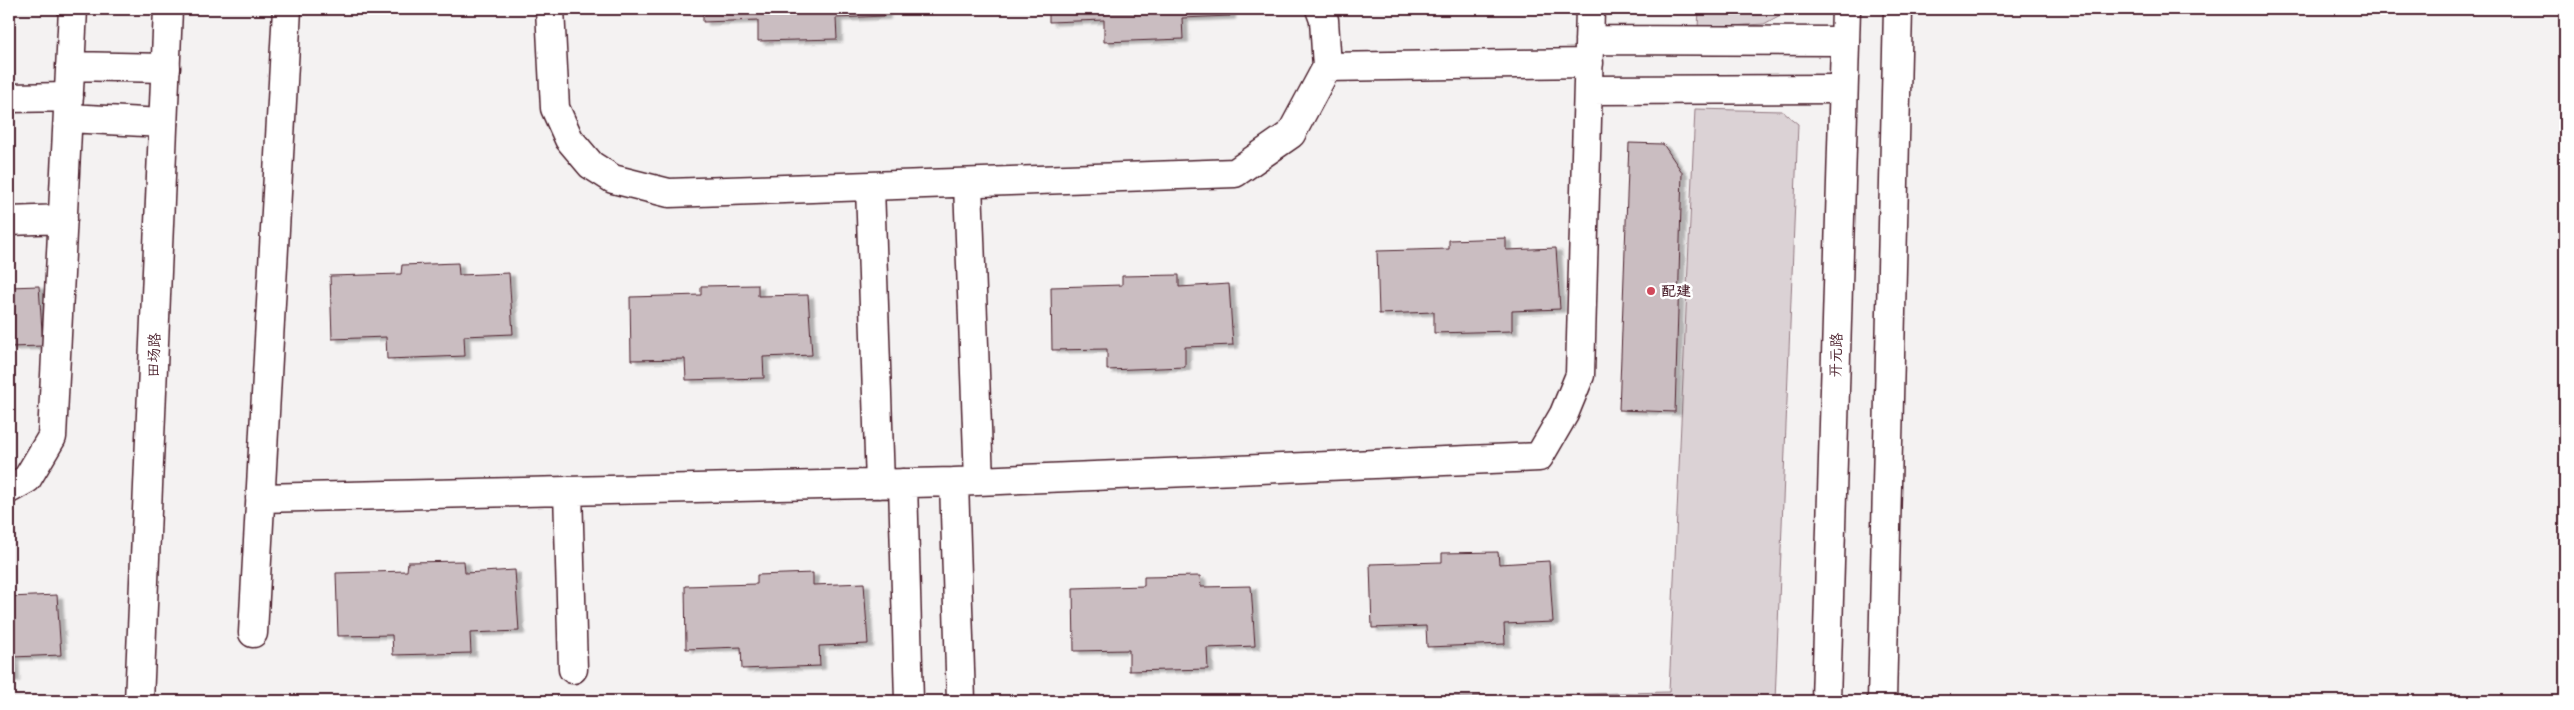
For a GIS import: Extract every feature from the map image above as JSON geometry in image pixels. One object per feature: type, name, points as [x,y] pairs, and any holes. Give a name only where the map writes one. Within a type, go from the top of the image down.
[{"type":"street","points":[[9,489],[27,479],[52,437],[73,9]]},
{"type":"street","name":"田场路","points":[[139,701],[168,9]]},
{"type":"street","points":[[252,633],[287,9]]},
{"type":"street","points":[[550,9],[555,108],[569,139],[591,165],[613,179],[669,193],[968,184],[1235,173],[1291,134],[1327,67],[1324,20],[1320,9]]},
{"type":"street","points":[[260,498],[966,482],[1539,457],[1564,414],[1580,374],[1590,9]]},
{"type":"street","name":"开元路","points":[[1826,701],[1846,9]]},
{"type":"street","points":[[1882,701],[1898,9]]},
{"type":"street","points":[[1327,67],[1589,51],[1845,41]]},
{"type":"street","points":[[70,66],[166,68]]},
{"type":"street","points":[[1588,90],[1843,89]]},
{"type":"street","points":[[9,98],[164,123]]},
{"type":"street","points":[[961,701],[966,482],[968,184]]},
{"type":"street","points":[[870,187],[909,701]]},
{"type":"street","points":[[9,221],[63,219]]},
{"type":"street","points":[[568,491],[573,669]]},
{"type":"shaded area","points":[[1699,9],[1791,9],[1764,24],[1698,28]]},
{"type":"shaded area","points":[[1695,109],[1782,111],[1798,124],[1775,701],[1283,701],[1669,692]]},
{"type":"building","points":[[703,9],[884,9],[885,16],[836,18],[837,39],[758,41],[758,20],[703,22]]},
{"type":"building","points":[[1049,9],[1230,9],[1230,16],[1182,18],[1183,39],[1104,42],[1104,20],[1049,22]]},
{"type":"building","name":"配建","points":[[1629,143],[1663,144],[1682,172],[1675,412],[1619,410]]},
{"type":"building","points":[[1506,238],[1506,250],[1556,248],[1560,309],[1512,311],[1512,331],[1434,333],[1434,312],[1379,314],[1377,251],[1449,249],[1449,240]]},
{"type":"building","points":[[458,263],[459,275],[509,273],[513,334],[464,336],[465,356],[387,359],[386,337],[332,339],[330,276],[401,274],[402,265]]},
{"type":"building","points":[[1179,275],[1179,287],[1229,284],[1233,345],[1185,347],[1185,367],[1107,370],[1107,349],[1052,350],[1051,287],[1122,285],[1122,276]]},
{"type":"building","points":[[758,285],[758,296],[808,295],[812,355],[763,357],[764,378],[686,380],[685,359],[631,360],[630,297],[701,295],[701,286]]},
{"type":"building","points":[[39,286],[43,346],[9,347],[9,287]]},
{"type":"building","points":[[1498,552],[1499,564],[1549,561],[1553,622],[1504,624],[1505,644],[1427,647],[1426,626],[1372,628],[1370,564],[1442,562],[1442,553]]},
{"type":"building","points":[[464,561],[465,573],[515,570],[519,631],[470,633],[471,653],[393,655],[392,635],[338,636],[336,573],[407,571],[408,562]]},
{"type":"building","points":[[813,573],[813,585],[864,583],[868,644],[819,646],[820,666],[742,669],[741,647],[686,649],[685,586],[757,584],[757,575]]},
{"type":"building","points":[[1200,576],[1201,587],[1251,586],[1255,646],[1207,648],[1208,669],[1129,671],[1129,650],[1074,651],[1073,588],[1144,586],[1144,577]]},
{"type":"building","points":[[57,595],[61,655],[13,657],[14,678],[9,678],[9,597]]},
{"type":"place","name":"配建","points":[[1651,291]]}]
